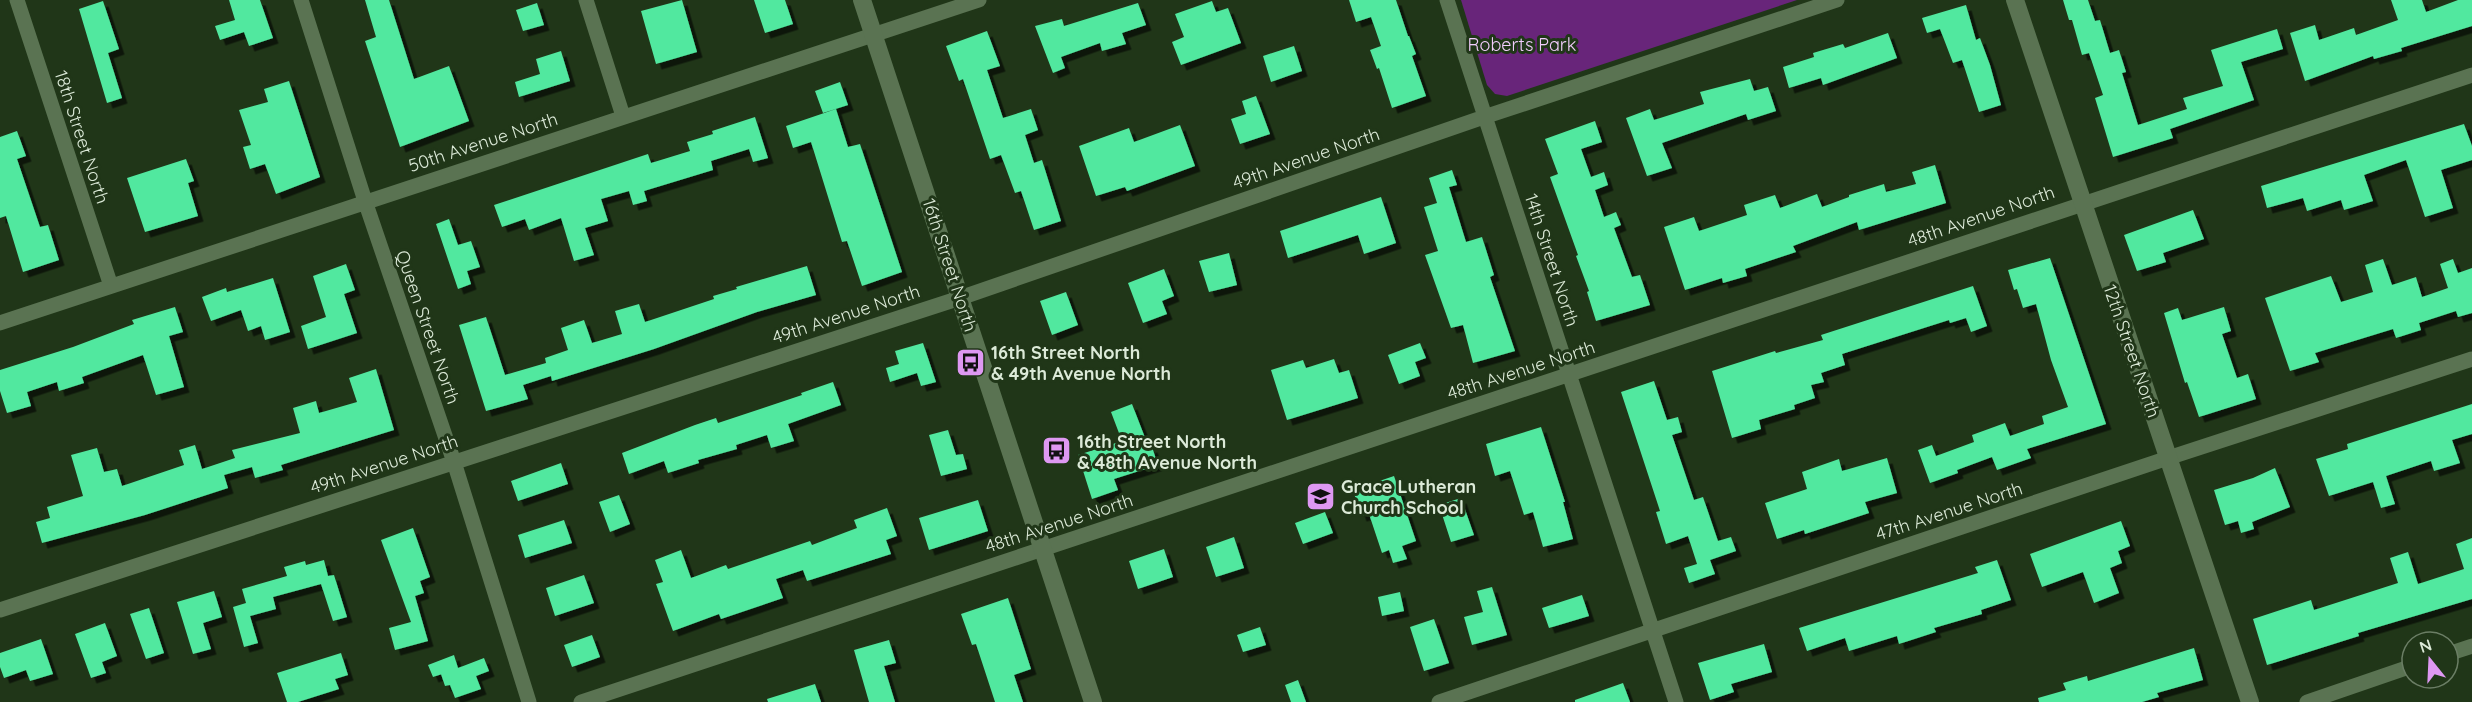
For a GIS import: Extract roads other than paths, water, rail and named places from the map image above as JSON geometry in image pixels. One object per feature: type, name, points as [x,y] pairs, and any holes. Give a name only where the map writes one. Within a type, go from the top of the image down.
[{"type":"street","name":"18th Street North","points":[[17,0],[111,286]]},
{"type":"street","name":"Queen Street North","points":[[301,0],[365,201],[454,462],[529,702]]},
{"type":"street","points":[[586,0],[623,116]]},
{"type":"street","name":"16th Street North","points":[[862,0],[1093,702]]},
{"type":"street","name":"50th Avenue North","points":[[0,323],[979,0]]},
{"type":"street","name":"14th Street North","points":[[1447,0],[1676,702]]},
{"type":"street","name":"49th Avenue North","points":[[0,610],[960,298],[1485,117],[1837,0]]},
{"type":"street","name":"12th Street North","points":[[2015,0],[2250,702]]},
{"type":"street","name":"48th Avenue North","points":[[581,702],[2472,75]]},
{"type":"street","name":"47th Avenue North","points":[[1439,702],[2472,359]]},
{"type":"street","points":[[2307,702],[2400,670]]},
{"type":"place","name":"16th Street North & 49th Avenue North","points":[[970,362]]},
{"type":"place","name":"16th Street North & 48th Avenue North","points":[[1056,451]]},
{"type":"place","name":"Grace Lutheran Church School","points":[[1320,496]]},
{"type":"park label","name":"Roberts Park","points":[[1522,44]]}]
